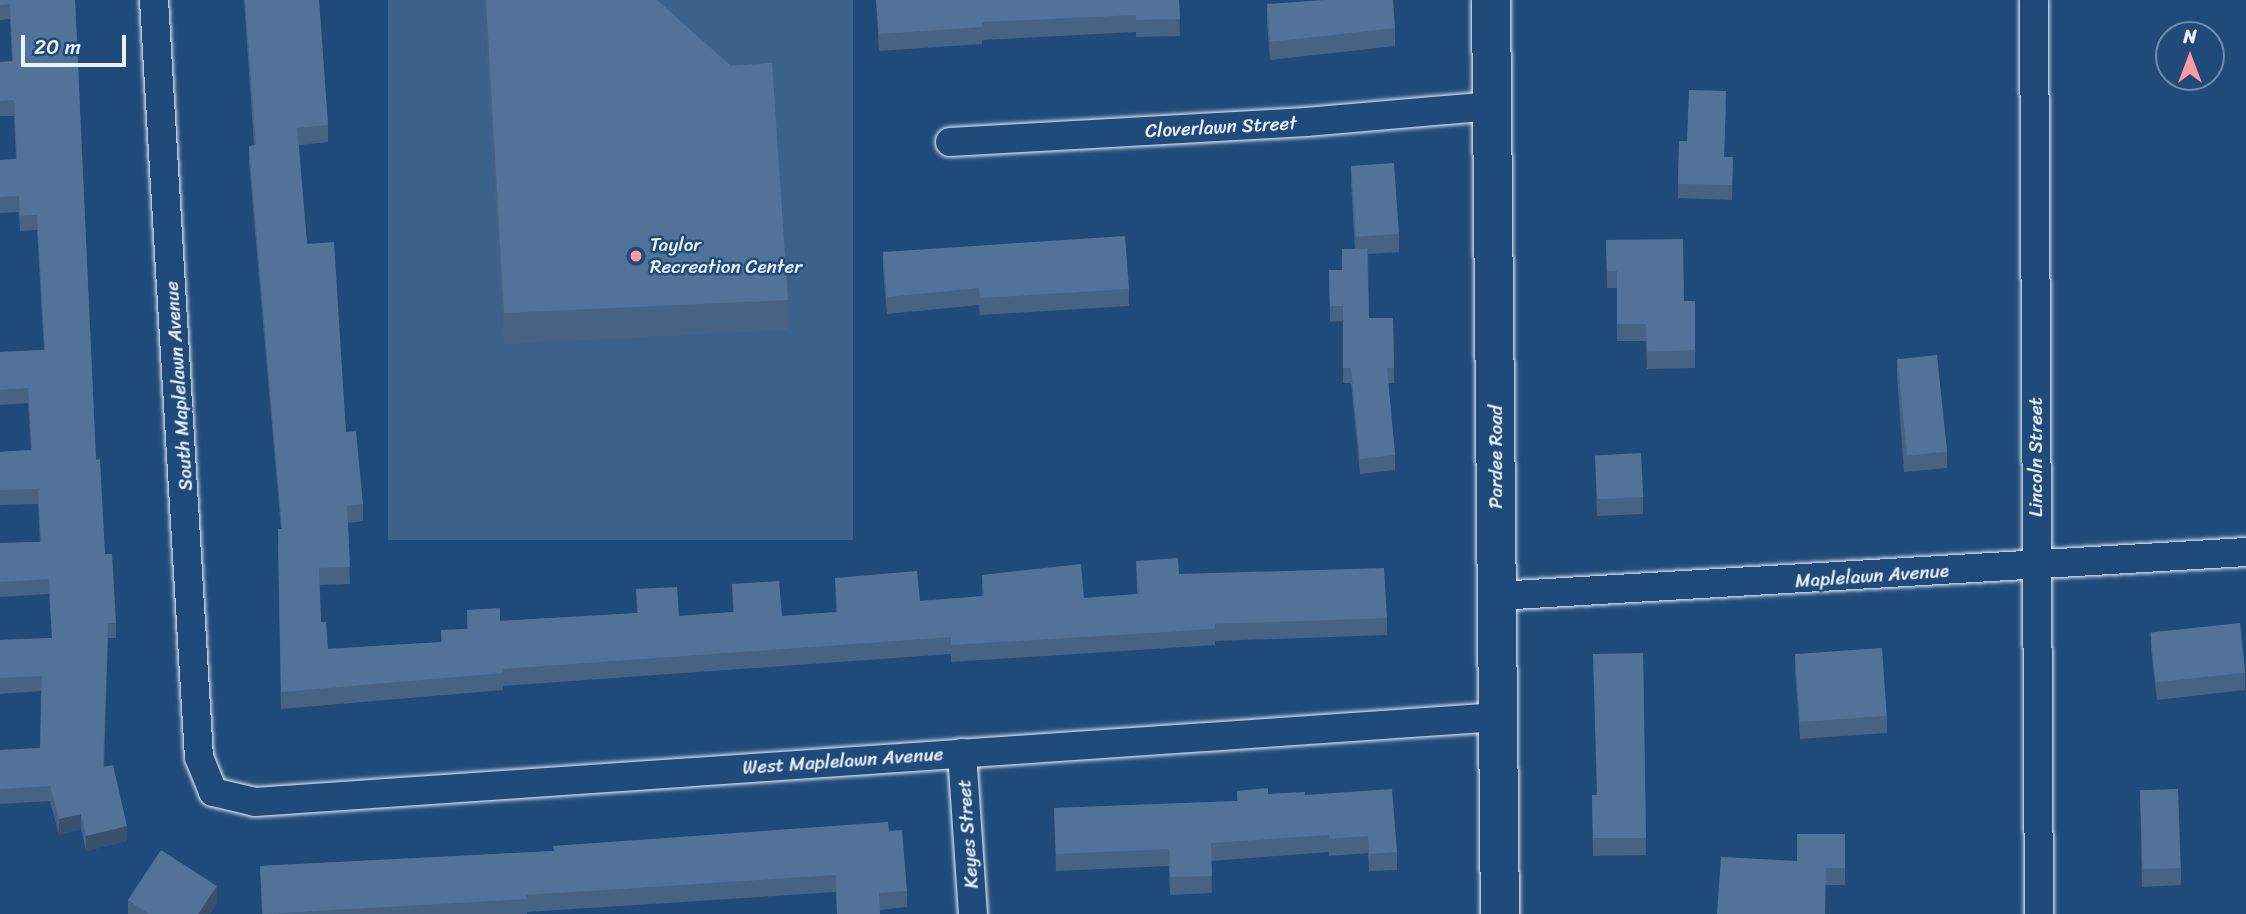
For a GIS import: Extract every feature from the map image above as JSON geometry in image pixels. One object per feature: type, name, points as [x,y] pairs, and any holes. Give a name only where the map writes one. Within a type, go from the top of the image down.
[{"type":"main road","name":"Pardee Road","points":[[1491,0],[1500,914]]},
{"type":"street","name":"South Maplelawn Avenue","points":[[154,0],[201,772]]},
{"type":"street","name":"Lincoln Street","points":[[2034,0],[2039,914]]},
{"type":"street","name":"Cloverlawn Street","points":[[950,142],[1306,122],[1492,106]]},
{"type":"street","name":"Maplelawn Avenue","points":[[1497,596],[2246,552]]},
{"type":"street","name":"West Maplelawn Avenue","points":[[201,772],[213,792],[255,802],[1498,717]]},
{"type":"street","name":"Keyes Street","points":[[962,753],[973,914]]},
{"type":"shaded area","name":"Taylor Recreation Center","points":[[388,0],[853,0],[853,540],[388,540]]},
{"type":"building","points":[[0,0],[75,0],[96,460],[100,459],[105,554],[112,554],[116,623],[108,623],[103,767],[113,765],[127,826],[86,836],[81,814],[59,819],[50,786],[0,789],[0,750],[40,748],[42,676],[0,678],[0,640],[52,638],[49,579],[0,582],[0,543],[41,542],[38,489],[0,490],[0,452],[32,450],[28,388],[0,390],[0,352],[45,350],[37,215],[20,216],[19,196],[0,197],[0,160],[17,159],[14,100],[0,101],[0,62],[13,61],[10,4],[0,5]]},
{"type":"building","points":[[245,0],[319,0],[328,125],[297,128],[307,244],[334,242],[346,432],[356,431],[363,504],[347,506],[350,567],[319,568],[321,622],[326,622],[328,649],[442,642],[441,630],[468,629],[467,610],[500,608],[500,621],[638,613],[636,589],[677,587],[679,616],[734,612],[732,584],[779,581],[782,616],[838,612],[835,578],[917,571],[920,601],[984,596],[982,575],[1081,564],[1084,598],[1139,594],[1136,561],[1178,558],[1179,574],[1384,568],[1387,618],[1215,624],[1215,629],[951,645],[951,637],[502,669],[503,673],[281,692],[278,529],[282,529],[249,146],[256,145]]},
{"type":"building","points":[[486,0],[657,0],[731,66],[772,63],[788,300],[504,313]]},
{"type":"building","points":[[876,0],[1179,0],[1180,19],[1136,20],[1136,15],[982,22],[982,27],[879,34]]},
{"type":"building","points":[[1324,0],[1393,0],[1395,28],[1270,42],[1267,4]]},
{"type":"building","points":[[1689,90],[1726,91],[1724,157],[1733,157],[1732,185],[1678,184],[1679,141],[1687,141]]},
{"type":"building","points":[[1394,163],[1399,234],[1356,237],[1351,166]]},
{"type":"building","points":[[1125,236],[1129,289],[980,298],[979,288],[887,297],[883,252]]},
{"type":"building","points":[[1683,239],[1684,301],[1695,301],[1695,350],[1647,352],[1646,324],[1617,324],[1617,271],[1607,271],[1606,240]]},
{"type":"building","points":[[1342,249],[1367,249],[1369,318],[1393,318],[1394,368],[1387,368],[1395,455],[1360,459],[1351,368],[1343,368],[1343,306],[1330,306],[1329,270],[1342,270]]},
{"type":"building","points":[[1937,355],[1947,451],[1907,456],[1897,359]]},
{"type":"building","points":[[1641,453],[1643,497],[1597,499],[1595,455]]},
{"type":"building","points":[[2240,623],[2245,673],[2156,682],[2150,632]]},
{"type":"building","points":[[1882,648],[1887,716],[1800,722],[1795,654]]},
{"type":"building","points":[[1643,653],[1646,838],[1593,838],[1592,795],[1597,795],[1593,654]]},
{"type":"building","points":[[1268,788],[1268,794],[1305,792],[1305,795],[1392,789],[1397,852],[1369,854],[1368,836],[1329,839],[1329,835],[1211,843],[1212,876],[1170,877],[1169,849],[1056,854],[1054,808],[1238,801],[1237,791]]},
{"type":"building","points":[[2178,789],[2181,868],[2143,869],[2140,790]]},
{"type":"building","points":[[888,822],[889,831],[902,830],[907,891],[879,893],[880,914],[837,914],[836,875],[526,895],[527,899],[263,914],[260,866],[554,851],[553,846]]},
{"type":"building","points":[[1797,834],[1845,834],[1845,868],[1826,868],[1825,914],[1717,914],[1721,857],[1797,861]]},
{"type":"building","points":[[161,850],[217,886],[198,914],[149,914],[128,900]]},
{"type":"place","name":"Taylor Recreation Center","points":[[636,256]]}]
